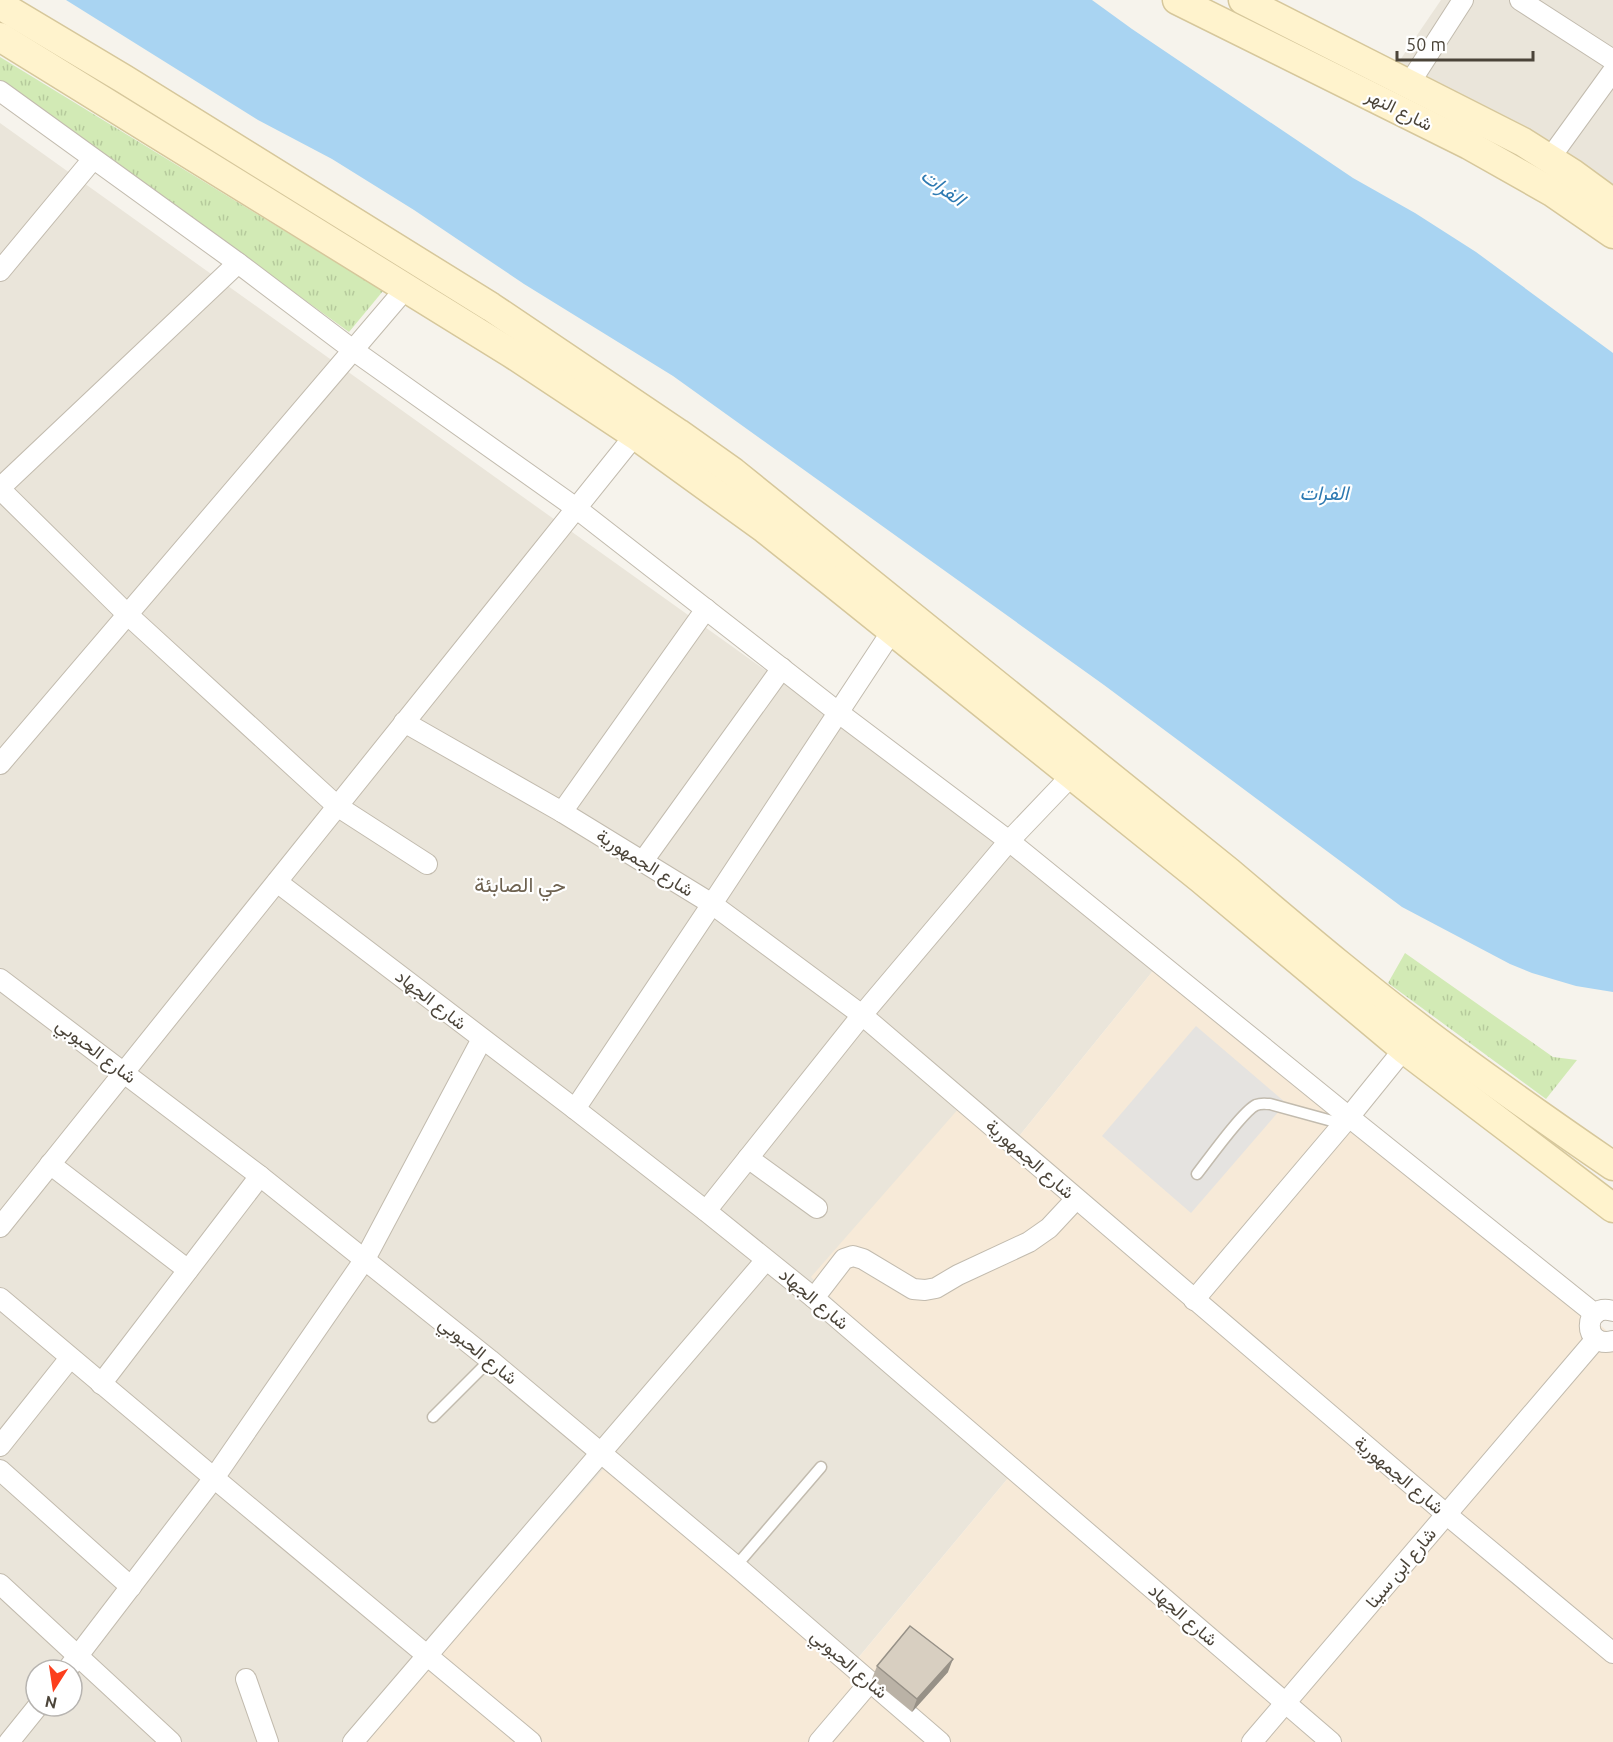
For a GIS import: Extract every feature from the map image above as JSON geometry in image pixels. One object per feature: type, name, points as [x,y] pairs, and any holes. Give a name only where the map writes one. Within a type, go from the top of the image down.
[{"type":"main road","name":"شارع النهر","points":[[1177,0],[1479,150],[1552,192],[1613,234]]},
{"type":"main road","name":"شارع النهر","points":[[1243,0],[1504,132],[1550,158],[1613,203]]},
{"type":"main road","points":[[0,5],[433,270],[632,400],[733,472],[996,699],[1072,775],[1201,879],[1404,1049],[1613,1208]]},
{"type":"main road","points":[[0,37],[520,359],[635,435],[765,529],[892,631],[996,699],[1220,864],[1385,1001],[1494,1083],[1613,1166]]},
{"type":"street","points":[[1409,84],[1463,0]]},
{"type":"street","points":[[1520,0],[1613,60]]},
{"type":"street","points":[[1550,158],[1613,71]]},
{"type":"street","points":[[0,91],[238,263],[353,350],[576,508],[839,713],[1009,840],[1346,1120],[1604,1312],[1591,1318],[1590,1329],[1604,1340]]},
{"type":"street","points":[[0,271],[93,159]]},
{"type":"street","points":[[238,263],[0,488],[128,615],[337,806],[428,864]]},
{"type":"street","points":[[0,764],[406,288]]},
{"type":"street","points":[[0,1227],[635,435]]},
{"type":"street","points":[[562,812],[706,609]]},
{"type":"street","points":[[574,1108],[892,631]]},
{"type":"street","points":[[643,861],[782,668]]},
{"type":"street","name":"شارع الجمهورية","points":[[404,723],[562,812],[712,904],[862,1015],[1194,1300],[1613,1653]]},
{"type":"street","points":[[706,1211],[862,1015],[1009,840],[1072,775]]},
{"type":"street","name":"شارع الجهاد","points":[[277,882],[574,1108],[814,1298],[1331,1742]]},
{"type":"street","name":"شارع الحبوبي","points":[[3,988],[124,1072],[365,1259],[602,1453],[940,1742]]},
{"type":"street","points":[[77,1658],[213,1478],[365,1259],[482,1039]]},
{"type":"street","points":[[1194,1300],[1404,1049]]},
{"type":"street","points":[[748,1158],[817,1208]]},
{"type":"street","points":[[50,1164],[188,1270]]},
{"type":"street","points":[[101,1384],[260,1176]]},
{"type":"street","points":[[814,1298],[844,1259],[853,1256],[863,1259],[913,1289],[936,1288],[958,1275],[1029,1242],[1049,1228],[1076,1199]]},
{"type":"street","points":[[353,1742],[766,1260]]},
{"type":"street","points":[[0,1298],[531,1742]]},
{"type":"street","name":"شارع ابن سينا","points":[[1252,1742],[1446,1514],[1604,1340]]},
{"type":"street","points":[[0,1446],[70,1358]]},
{"type":"street","points":[[0,1470],[131,1587]]},
{"type":"street","points":[[0,1584],[68,1658]]},
{"type":"street","points":[[84,1672],[171,1742]]},
{"type":"street","points":[[246,1679],[268,1742]]},
{"type":"street","points":[[819,1742],[870,1682]]},
{"type":"street","points":[[9,1742],[28,1718]]},
{"type":"lane","points":[[1197,1174],[1241,1119],[1258,1104],[1270,1104],[1346,1120]]},
{"type":"lane","points":[[432,1417],[490,1360]]},
{"type":"lane","points":[[736,1566],[821,1467]]},
{"type":"shaded area","points":[[1441,0],[1613,0],[1613,206],[1398,63]]},
{"type":"shaded area","points":[[0,123],[1165,956],[1016,1140],[1009,1477],[848,1670],[363,1742],[0,1742]]},
{"type":"shaded area","points":[[1165,956],[1613,1336],[1613,1742],[363,1742],[613,1458],[849,1669],[1009,1477],[811,1277],[967,1099],[1016,1140]]},
{"type":"shaded area","points":[[1196,1026],[1286,1103],[1191,1213],[1102,1136]]},
{"type":"green space","points":[[0,57],[383,291],[349,332],[0,80]]},
{"type":"green space","points":[[1405,953],[1553,1057],[1577,1060],[1546,1099],[1388,983]]},
{"type":"water","name":"الفرات","points":[[66,0],[1092,0],[1353,178],[1415,213],[1476,252],[1613,353],[1613,992],[1576,986],[1532,973],[1510,964],[1402,907],[1104,685],[673,376],[524,284],[414,210],[332,159],[258,120]]},
{"type":"building","points":[[910,1626],[953,1659],[917,1699],[877,1666]]},
{"type":"district","name":"حي الصابئة","points":[[520,885]]}]
